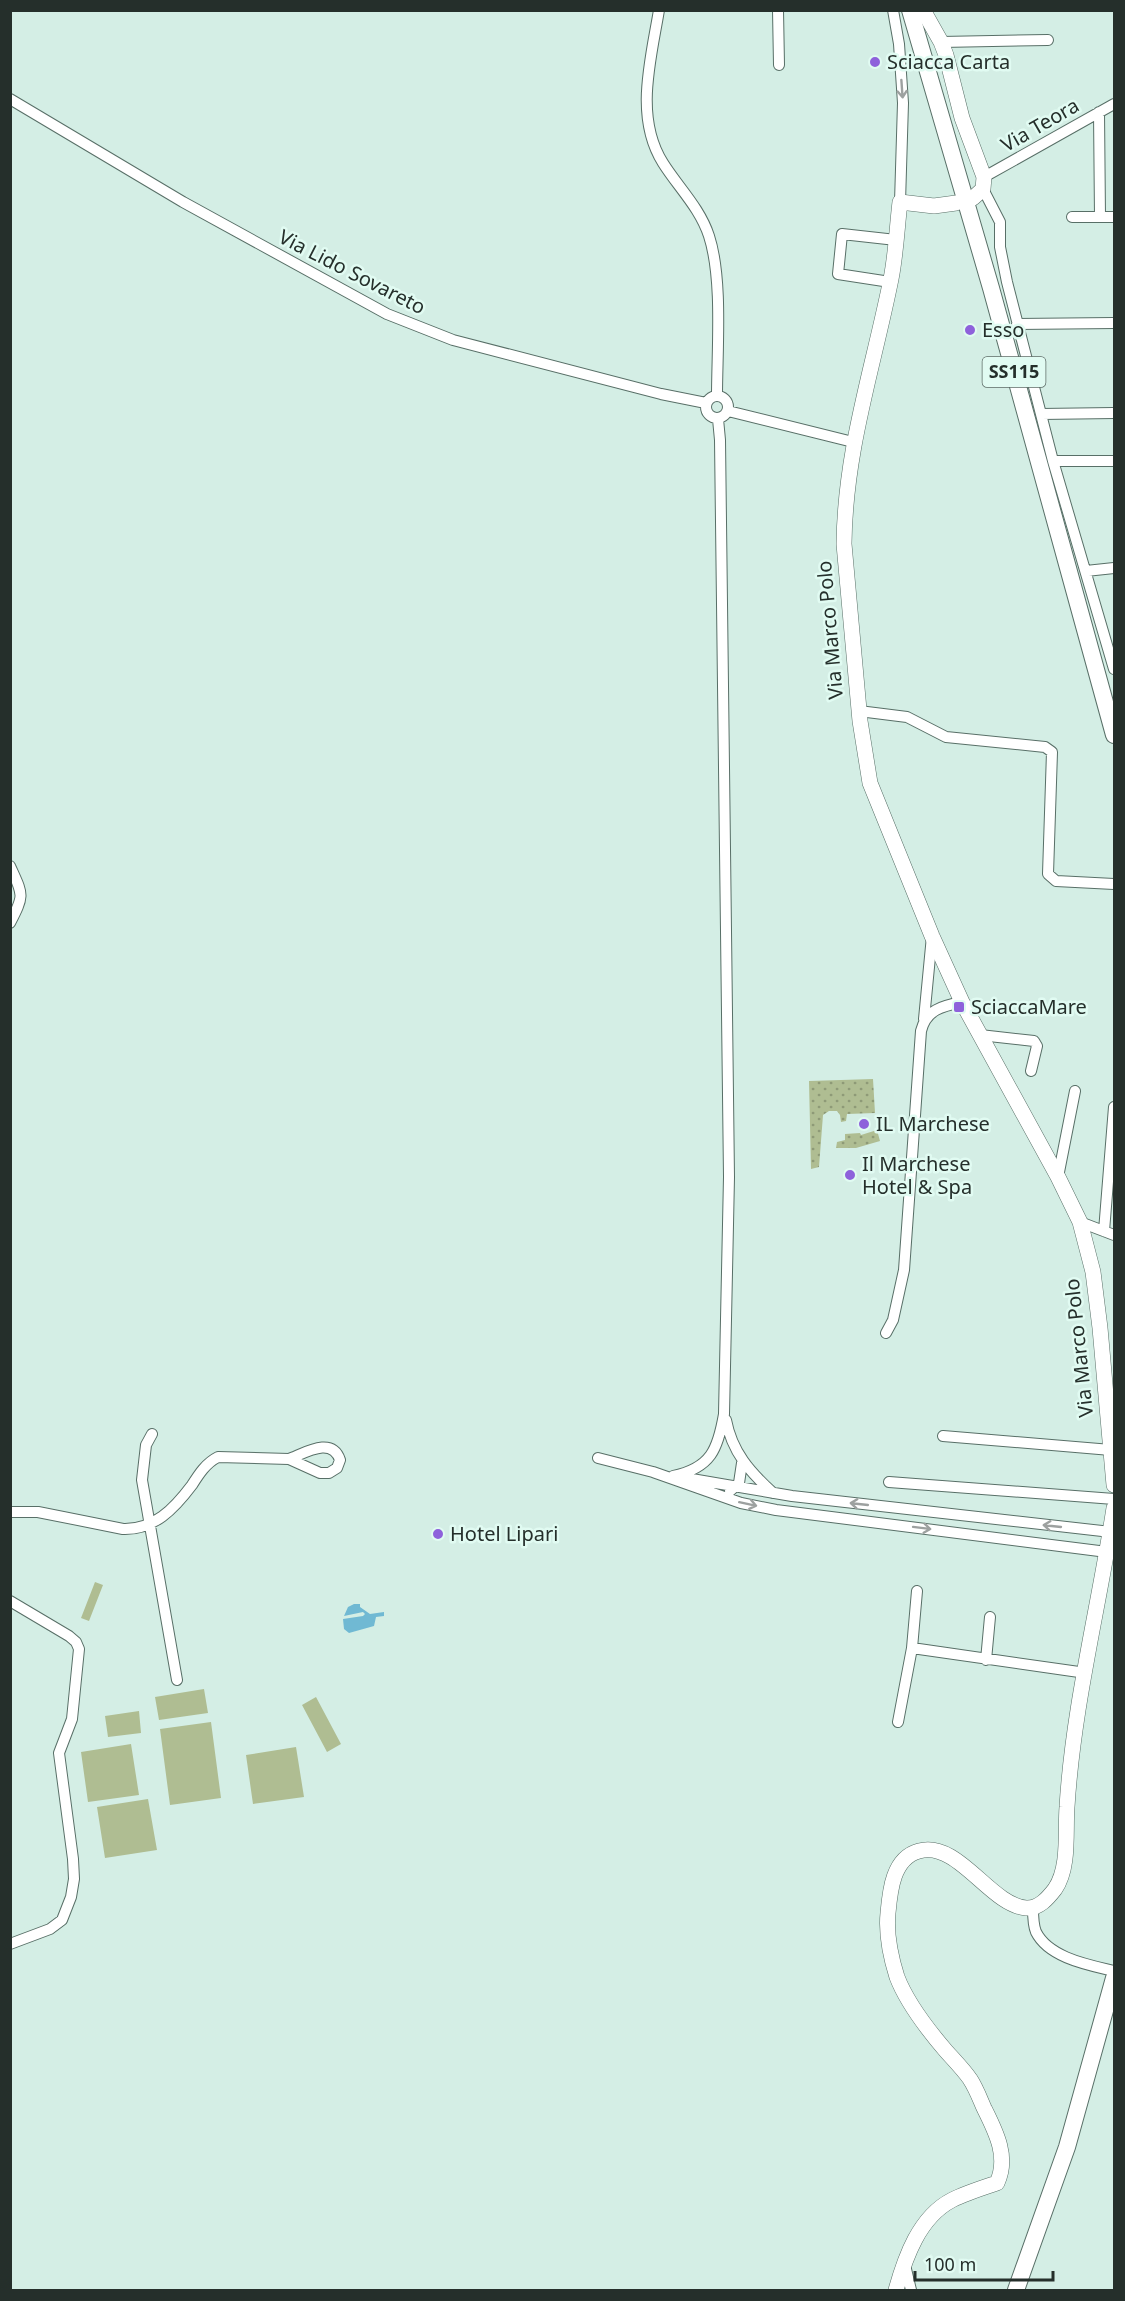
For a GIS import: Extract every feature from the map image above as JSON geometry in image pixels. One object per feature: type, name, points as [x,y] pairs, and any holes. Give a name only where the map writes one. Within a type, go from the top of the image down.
[{"type":"main road","name":"SS115","points":[[910,10],[991,288],[1114,735]]},
{"type":"main road","points":[[1016,2290],[1067,2147],[1114,1978]]},
{"type":"street","points":[[659,10],[646,88],[651,134],[662,161],[701,215],[710,236],[716,267],[717,396]]},
{"type":"street","points":[[778,10],[779,65]]},
{"type":"street","name":"Via Marco Polo","points":[[893,10],[899,44],[903,103],[900,202],[890,282],[853,442],[844,508],[844,544],[859,711],[870,783],[932,936],[962,1002],[1058,1177],[1080,1222],[1092,1272],[1099,1317],[1114,1485]]},
{"type":"street","points":[[923,10],[941,42],[980,188],[1000,222],[1000,247],[1017,324],[1053,461],[1114,662]]},
{"type":"street","points":[[941,42],[1048,40]]},
{"type":"street","name":"Via Lido Sovareto","points":[[10,99],[183,202],[387,314],[453,340],[661,394],[706,403]]},
{"type":"street","name":"Via Teora","points":[[980,188],[1114,104]]},
{"type":"street","points":[[1099,112],[1100,217]]},
{"type":"street","points":[[900,202],[934,206],[956,203]]},
{"type":"street","points":[[1072,218],[1114,217]]},
{"type":"street","points":[[890,282],[838,274],[842,234],[896,240]]},
{"type":"street","points":[[1017,324],[1114,322]]},
{"type":"street","points":[[717,396],[726,400],[728,411],[724,416],[718,418],[708,414],[706,403],[710,398],[717,396]]},
{"type":"street","points":[[728,411],[853,442]]},
{"type":"street","points":[[1041,414],[1114,413]]},
{"type":"street","points":[[673,1476],[689,1471],[707,1461],[720,1439],[724,1414],[729,1177],[718,418]]},
{"type":"street","points":[[1053,461],[1114,461]]},
{"type":"street","points":[[1086,571],[1114,568]]},
{"type":"street","points":[[859,711],[906,717],[946,737],[1045,747],[1052,752],[1048,874],[1056,881],[1114,884]]},
{"type":"street","points":[[10,866],[22,895],[10,923]]},
{"type":"street","points":[[886,1333],[893,1320],[904,1270],[919,1049],[932,936]]},
{"type":"street","points":[[924,1019],[935,1010],[962,1002]]},
{"type":"street","points":[[980,1035],[1034,1041],[1037,1046],[1031,1071]]},
{"type":"street","points":[[1058,1177],[1075,1091]]},
{"type":"street","points":[[1104,1231],[1114,1107]]},
{"type":"street","points":[[1080,1222],[1114,1235]]},
{"type":"street","points":[[724,1414],[731,1441],[742,1463],[773,1494]]},
{"type":"street","points":[[152,1434],[146,1445],[142,1472],[177,1680]]},
{"type":"street","name":"Via Marco Polo","points":[[943,1436],[1111,1450]]},
{"type":"street","points":[[10,1512],[38,1512],[123,1529],[136,1529],[150,1526],[164,1516],[180,1500],[210,1461],[218,1457],[289,1460]]},
{"type":"street","points":[[598,1458],[652,1472],[773,1494],[1111,1532]]},
{"type":"street","points":[[707,1461],[708,1482],[719,1496]]},
{"type":"street","points":[[719,1496],[735,1488],[739,1483],[742,1463]]},
{"type":"street","points":[[652,1472],[741,1503],[791,1512],[1107,1552]]},
{"type":"street","points":[[890,1482],[1114,1499]]},
{"type":"street","points":[[896,2290],[904,2262],[916,2237],[932,2216],[950,2201],[997,2183],[1001,2174],[1002,2158],[999,2138],[969,2078],[912,2005],[898,1978],[889,1944],[888,1925],[892,1880],[910,1853],[925,1849],[948,1855],[1009,1903],[1023,1908],[1033,1908],[1044,1902],[1056,1887],[1061,1876],[1069,1773],[1114,1508]]},
{"type":"street","points":[[898,1722],[912,1648],[917,1591]]},
{"type":"street","points":[[10,1601],[69,1636],[76,1642],[79,1649],[72,1719],[59,1753],[73,1859],[74,1879],[71,1897],[62,1920],[51,1929],[10,1944]]},
{"type":"street","points":[[986,1660],[990,1617]]},
{"type":"street","points":[[912,1648],[1086,1673]]},
{"type":"street","points":[[1033,1908],[1035,1930],[1045,1944],[1066,1957],[1114,1971]]},
{"type":"street","points":[[904,2262],[911,2290]]},
{"type":"green space","points":[[873,1079],[875,1113],[847,1114],[846,1121],[841,1122],[837,1111],[829,1111],[823,1115],[819,1167],[811,1169],[809,1081]]},
{"type":"green space","points":[[877,1130],[880,1141],[856,1148],[836,1148],[837,1142],[845,1140],[845,1134],[860,1133],[861,1135]]},
{"type":"green space","points":[[95,1582],[103,1585],[89,1621],[81,1618]]},
{"type":"green space","points":[[204,1689],[208,1713],[159,1720],[155,1697]]},
{"type":"green space","points":[[316,1697],[341,1744],[327,1752],[302,1705]]},
{"type":"green space","points":[[139,1711],[141,1733],[108,1737],[105,1716]]},
{"type":"green space","points":[[211,1722],[221,1798],[170,1805],[160,1729]]},
{"type":"green space","points":[[131,1744],[139,1795],[88,1802],[81,1752]]},
{"type":"green space","points":[[296,1747],[304,1797],[253,1804],[246,1755]]},
{"type":"green space","points":[[148,1799],[157,1850],[105,1858],[97,1807]]},
{"type":"water","points":[[360,1604],[360,1607],[370,1614],[384,1612],[384,1616],[376,1617],[374,1626],[349,1633],[344,1629],[343,1619],[365,1614],[363,1612],[344,1616],[348,1607]]},
{"type":"place","name":"Sciacca Carta","points":[[875,62]]},
{"type":"place","name":"Esso","points":[[970,330]]},
{"type":"place","name":"SciaccaMare","points":[[959,1007]]},
{"type":"place","name":"IL Marchese","points":[[864,1124]]},
{"type":"place","name":"Il Marchese Hotel & Spa","points":[[850,1175]]},
{"type":"place","name":"Hotel Lipari","points":[[438,1534]]}]
